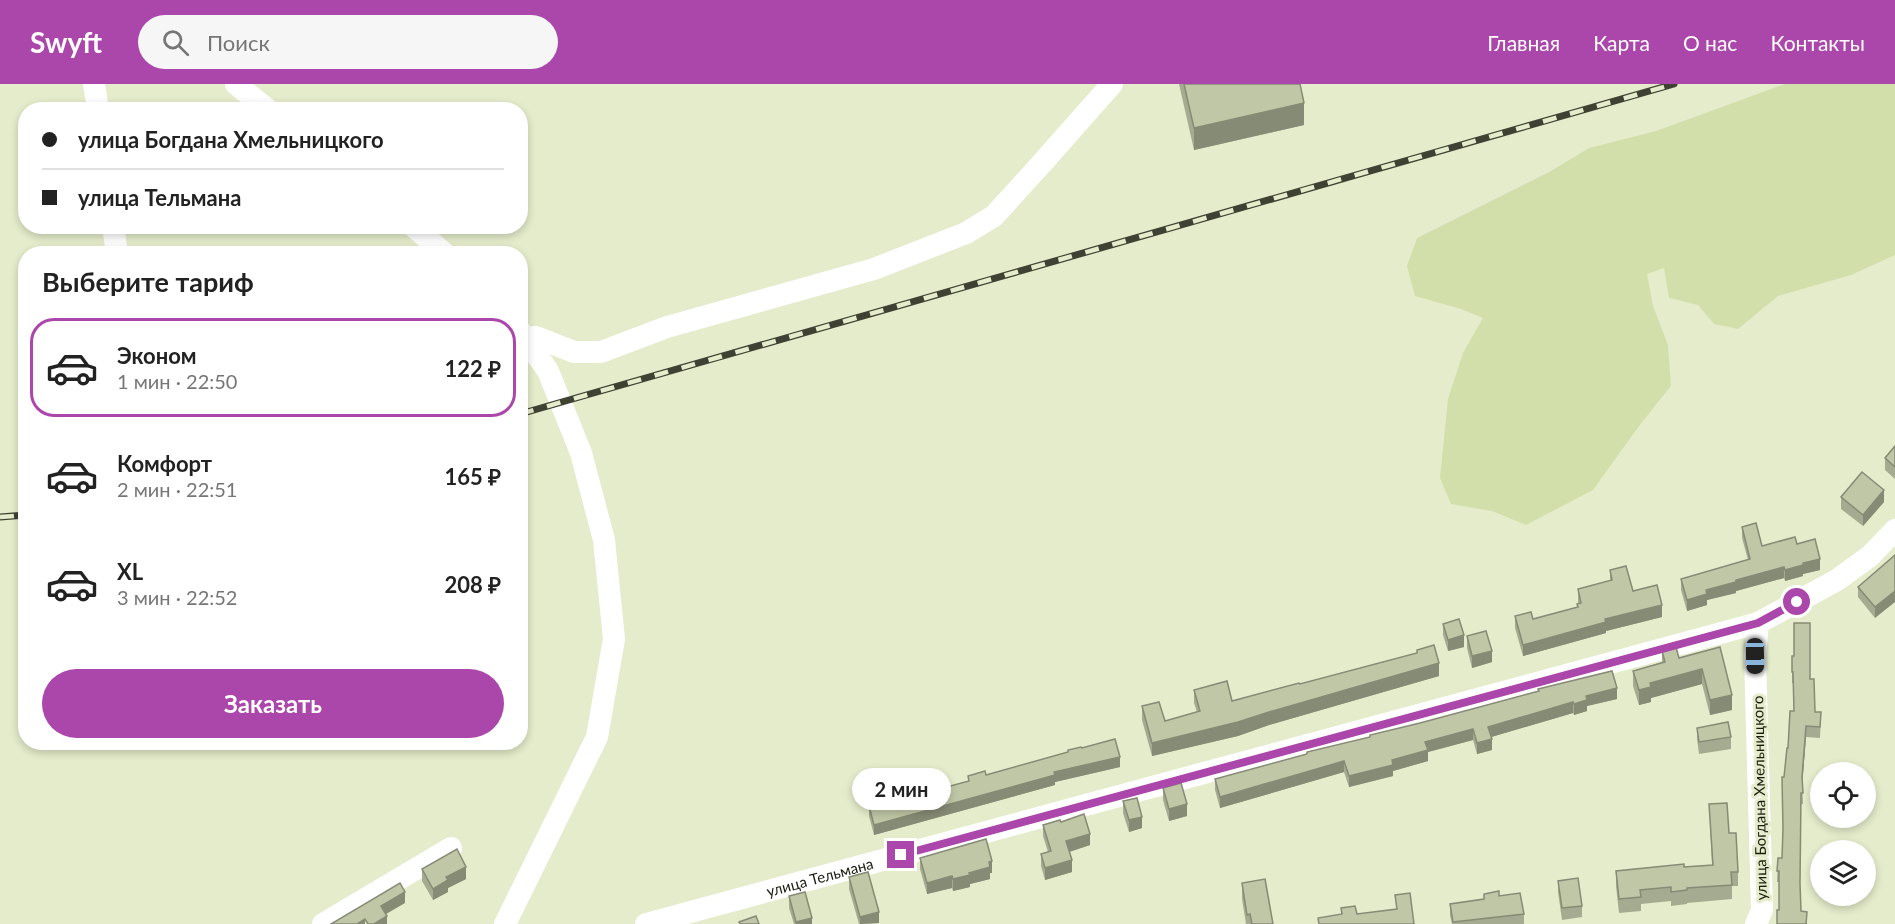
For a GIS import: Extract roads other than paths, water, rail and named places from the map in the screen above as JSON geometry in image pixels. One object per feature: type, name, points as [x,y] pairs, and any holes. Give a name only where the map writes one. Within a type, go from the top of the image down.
[{"type":"street","points":[[94,84],[97,102]]},
{"type":"street","points":[[236,84],[258,102]]},
{"type":"street","points":[[528,338],[536,337],[574,352],[601,352],[667,327],[874,269],[966,233],[994,216],[1112,84]]},
{"type":"street","points":[[422,234],[437,246]]},
{"type":"street","points":[[505,924],[597,737],[614,639],[604,540],[581,453],[548,371],[528,342]]},
{"type":"street","points":[[1758,623],[1836,580],[1870,556],[1895,530]]},
{"type":"street","name":"улица Тельмана","points":[[646,924],[1758,623]]},
{"type":"street","name":"улица Богдана Хмельницкого","points":[[1756,924],[1762,910],[1755,656],[1758,623]]},
{"type":"street","points":[[323,924],[451,848]]},
{"type":"railway","points":[[528,412],[1674,84]]},
{"type":"railway","points":[[0,517],[18,516]]}]
